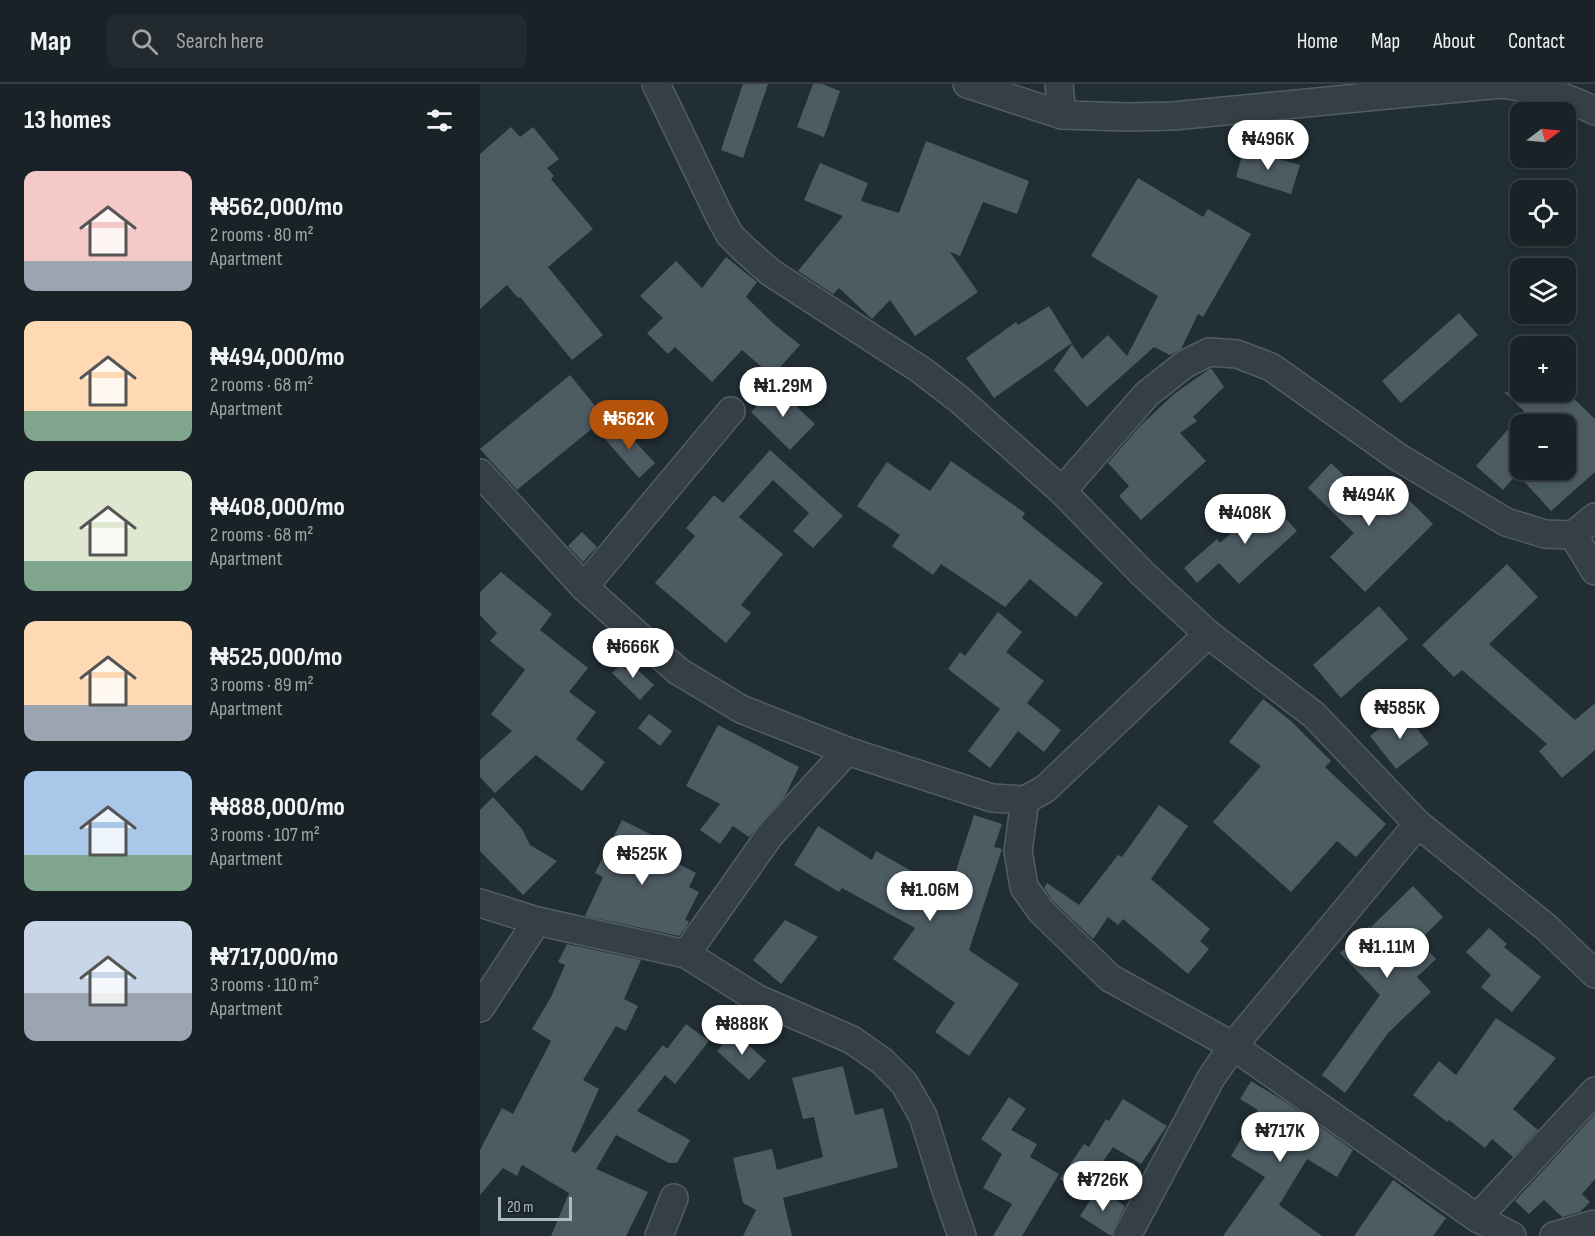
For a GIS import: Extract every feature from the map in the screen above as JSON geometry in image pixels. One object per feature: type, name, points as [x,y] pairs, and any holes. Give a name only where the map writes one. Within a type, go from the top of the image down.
[{"type":"street","points":[[656,84],[720,217],[730,235],[744,249],[770,272],[921,370],[960,400],[1062,491],[1143,574],[1208,634],[1314,715],[1418,824],[1547,928],[1595,974]]},
{"type":"street","points":[[967,84],[1062,115],[1173,116],[1404,88],[1501,84],[1539,90],[1578,102],[1595,111]]},
{"type":"street","points":[[1059,84],[1062,115]]},
{"type":"street","points":[[1062,491],[1147,394],[1185,364],[1209,352],[1237,354],[1270,367],[1398,457],[1506,522],[1545,534],[1573,535],[1595,517]]},
{"type":"street","points":[[584,587],[732,411]]},
{"type":"street","points":[[480,473],[584,587],[678,671],[741,709],[847,751],[992,798],[1025,800],[1045,789],[1208,634]]},
{"type":"street","points":[[1573,535],[1595,571]]},
{"type":"street","points":[[686,954],[770,835],[847,751]]},
{"type":"street","points":[[1025,800],[1018,851],[1024,887],[1041,911],[1110,978],[1233,1046],[1478,1218],[1512,1236]]},
{"type":"street","points":[[1127,1236],[1211,1078],[1233,1046],[1418,824]]},
{"type":"street","points":[[480,903],[537,921],[686,954],[756,998],[852,1040],[890,1068],[904,1083],[923,1116],[962,1236]]},
{"type":"street","points":[[480,1008],[537,921]]},
{"type":"street","points":[[1478,1218],[1595,1091]]},
{"type":"street","points":[[659,1236],[674,1198]]},
{"type":"street","points":[[1554,1236],[1595,1224]]},
{"type":"building","points":[[743,84],[768,84],[743,158],[721,150]]},
{"type":"building","points":[[813,84],[822,84],[840,91],[824,137],[797,127]]},
{"type":"building","points":[[511,127],[520,137],[533,127],[559,159],[547,168],[554,176],[551,179],[593,229],[548,267],[603,335],[572,360],[520,297],[518,298],[507,285],[480,309],[480,154]]},
{"type":"building","points":[[926,141],[1029,181],[1017,214],[983,202],[960,256],[950,252],[978,292],[915,336],[890,300],[872,319],[839,288],[833,294],[798,271],[843,216],[804,200],[820,163],[868,183],[861,201],[899,213]]},
{"type":"building","points":[[1244,149],[1300,165],[1291,194],[1236,177]]},
{"type":"building","points":[[1138,178],[1203,217],[1208,209],[1251,234],[1203,317],[1198,314],[1181,349],[1170,355],[1154,347],[1087,407],[1054,370],[1072,344],[1082,359],[1108,335],[1127,356],[1158,296],[1091,256]]},
{"type":"building","points":[[726,257],[757,282],[746,297],[800,345],[772,376],[742,350],[712,382],[675,347],[668,354],[647,333],[663,318],[640,296],[676,261],[702,288]]},
{"type":"building","points":[[1049,306],[1072,343],[994,398],[966,358],[1016,322],[1018,325]]},
{"type":"building","points":[[1459,313],[1478,335],[1401,403],[1382,381]]},
{"type":"building","points":[[1211,368],[1224,387],[1193,417],[1197,421],[1180,433],[1206,461],[1141,520],[1119,496],[1129,486],[1108,463],[1140,426],[1174,394]]},
{"type":"building","points":[[570,375],[605,418],[517,490],[480,449]]},
{"type":"building","points":[[776,387],[815,424],[790,450],[751,412]]},
{"type":"building","points":[[1576,401],[1595,419],[1595,472],[1551,511],[1523,480],[1576,480],[1576,414],[1521,414],[1524,411],[1515,402]]},
{"type":"building","points":[[619,424],[655,463],[639,478],[604,438]]},
{"type":"building","points":[[1510,427],[1512,480],[1503,490],[1476,466]]},
{"type":"building","points":[[770,450],[843,516],[813,548],[793,531],[809,513],[773,480],[739,517],[783,554],[741,605],[751,613],[726,643],[655,583],[695,536],[686,528],[714,495],[723,503]]},
{"type":"building","points":[[951,461],[1025,513],[1022,518],[1103,583],[1076,617],[1030,579],[1005,607],[941,564],[933,575],[892,546],[900,535],[857,506],[887,462],[930,491]]},
{"type":"building","points":[[1331,463],[1378,509],[1398,489],[1433,524],[1365,592],[1330,557],[1354,533],[1308,488]]},
{"type":"building","points":[[1268,499],[1297,531],[1239,584],[1219,563],[1197,583],[1184,568],[1217,539],[1220,543]]},
{"type":"building","points":[[582,532],[597,547],[583,562],[568,546]]},
{"type":"building","points":[[1507,564],[1538,597],[1489,644],[1575,720],[1595,703],[1595,750],[1562,778],[1539,751],[1547,744],[1462,670],[1454,677],[1422,645]]},
{"type":"building","points":[[501,572],[552,614],[540,630],[588,668],[569,692],[596,712],[576,739],[605,762],[582,791],[536,755],[495,793],[480,777],[480,760],[512,731],[491,714],[525,670],[490,641],[497,633],[480,615],[480,592]]},
{"type":"building","points":[[1379,606],[1408,639],[1341,698],[1313,665]]},
{"type":"building","points":[[998,612],[1022,632],[1006,652],[1044,681],[1027,703],[1061,730],[1044,752],[1018,731],[990,768],[968,751],[1000,709],[948,669],[960,652],[965,656]]},
{"type":"building","points":[[626,659],[654,685],[640,700],[612,673]]},
{"type":"building","points":[[1263,699],[1291,721],[1331,761],[1325,767],[1386,824],[1356,857],[1337,841],[1291,892],[1213,822],[1261,766],[1229,742]]},
{"type":"building","points":[[1403,710],[1429,744],[1396,769],[1370,736]]},
{"type":"building","points":[[649,714],[672,731],[660,746],[638,728]]},
{"type":"building","points":[[718,725],[799,767],[785,796],[749,837],[733,826],[720,844],[700,830],[720,804],[686,786]]},
{"type":"building","points":[[493,797],[522,829],[530,845],[557,861],[523,895],[480,851],[480,810]]},
{"type":"building","points":[[1159,805],[1188,826],[1151,879],[1210,929],[1200,941],[1209,949],[1188,974],[1123,919],[1118,925],[1108,917],[1093,939],[1053,901],[1044,888],[1047,883],[1079,905],[1118,855],[1122,857]]},
{"type":"building","points":[[974,815],[1002,824],[994,847],[1002,849],[969,950],[1019,984],[969,1056],[935,1032],[955,1003],[893,959],[915,928],[842,888],[839,892],[794,865],[818,826],[872,860],[876,851],[949,892]]},
{"type":"building","points":[[622,820],[654,836],[648,848],[696,873],[689,887],[699,892],[685,920],[689,921],[687,926],[679,936],[585,916],[603,877],[595,873]]},
{"type":"building","points":[[1413,886],[1443,917],[1419,941],[1436,959],[1417,977],[1431,992],[1388,1033],[1345,1093],[1322,1075],[1380,995],[1340,953],[1369,926],[1370,928]]},
{"type":"building","points":[[785,920],[818,937],[781,984],[753,960]]},
{"type":"building","points":[[1489,928],[1507,944],[1504,947],[1541,977],[1512,1012],[1481,987],[1491,975],[1466,952]]},
{"type":"building","points":[[567,944],[641,960],[624,999],[638,1006],[626,1031],[616,1026],[583,1080],[599,1089],[571,1151],[576,1153],[663,1045],[667,1049],[686,1024],[709,1041],[675,1084],[665,1075],[637,1111],[690,1140],[677,1163],[669,1163],[616,1135],[596,1169],[648,1192],[626,1236],[551,1236],[569,1193],[522,1165],[517,1176],[503,1168],[480,1195],[480,1150],[502,1108],[513,1114],[551,1041],[532,1029],[551,997],[565,965],[558,962]]},
{"type":"building","points":[[1496,1018],[1556,1058],[1513,1109],[1538,1130],[1513,1157],[1492,1139],[1485,1148],[1413,1095],[1439,1061],[1456,1075]]},
{"type":"building","points":[[734,1032],[766,1061],[749,1080],[717,1051]]},
{"type":"building","points":[[843,1066],[855,1115],[883,1108],[898,1167],[783,1198],[792,1236],[743,1236],[756,1210],[743,1203],[733,1158],[772,1149],[777,1170],[823,1157],[814,1117],[803,1119],[792,1078]]},
{"type":"building","points":[[1251,1081],[1287,1103],[1353,1150],[1337,1177],[1307,1159],[1279,1205],[1322,1236],[1223,1236],[1265,1177],[1231,1156],[1258,1110],[1240,1099]]},
{"type":"building","points":[[1009,1097],[1026,1109],[1011,1130],[1037,1144],[1030,1157],[1059,1174],[1022,1236],[993,1236],[1012,1204],[983,1188],[1002,1154],[981,1139]]},
{"type":"building","points":[[1123,1099],[1167,1126],[1141,1164],[1113,1147],[1081,1194],[1060,1179],[1084,1144],[1089,1147],[1106,1119],[1109,1121]]},
{"type":"building","points":[[1595,1114],[1595,1179],[1582,1194],[1590,1202],[1580,1212],[1562,1217],[1544,1200],[1529,1214],[1515,1201]]},
{"type":"building","points":[[1393,1180],[1446,1218],[1433,1236],[1354,1236]]},
{"type":"building","points":[[1098,1188],[1125,1206],[1111,1236],[1080,1216]]}]
